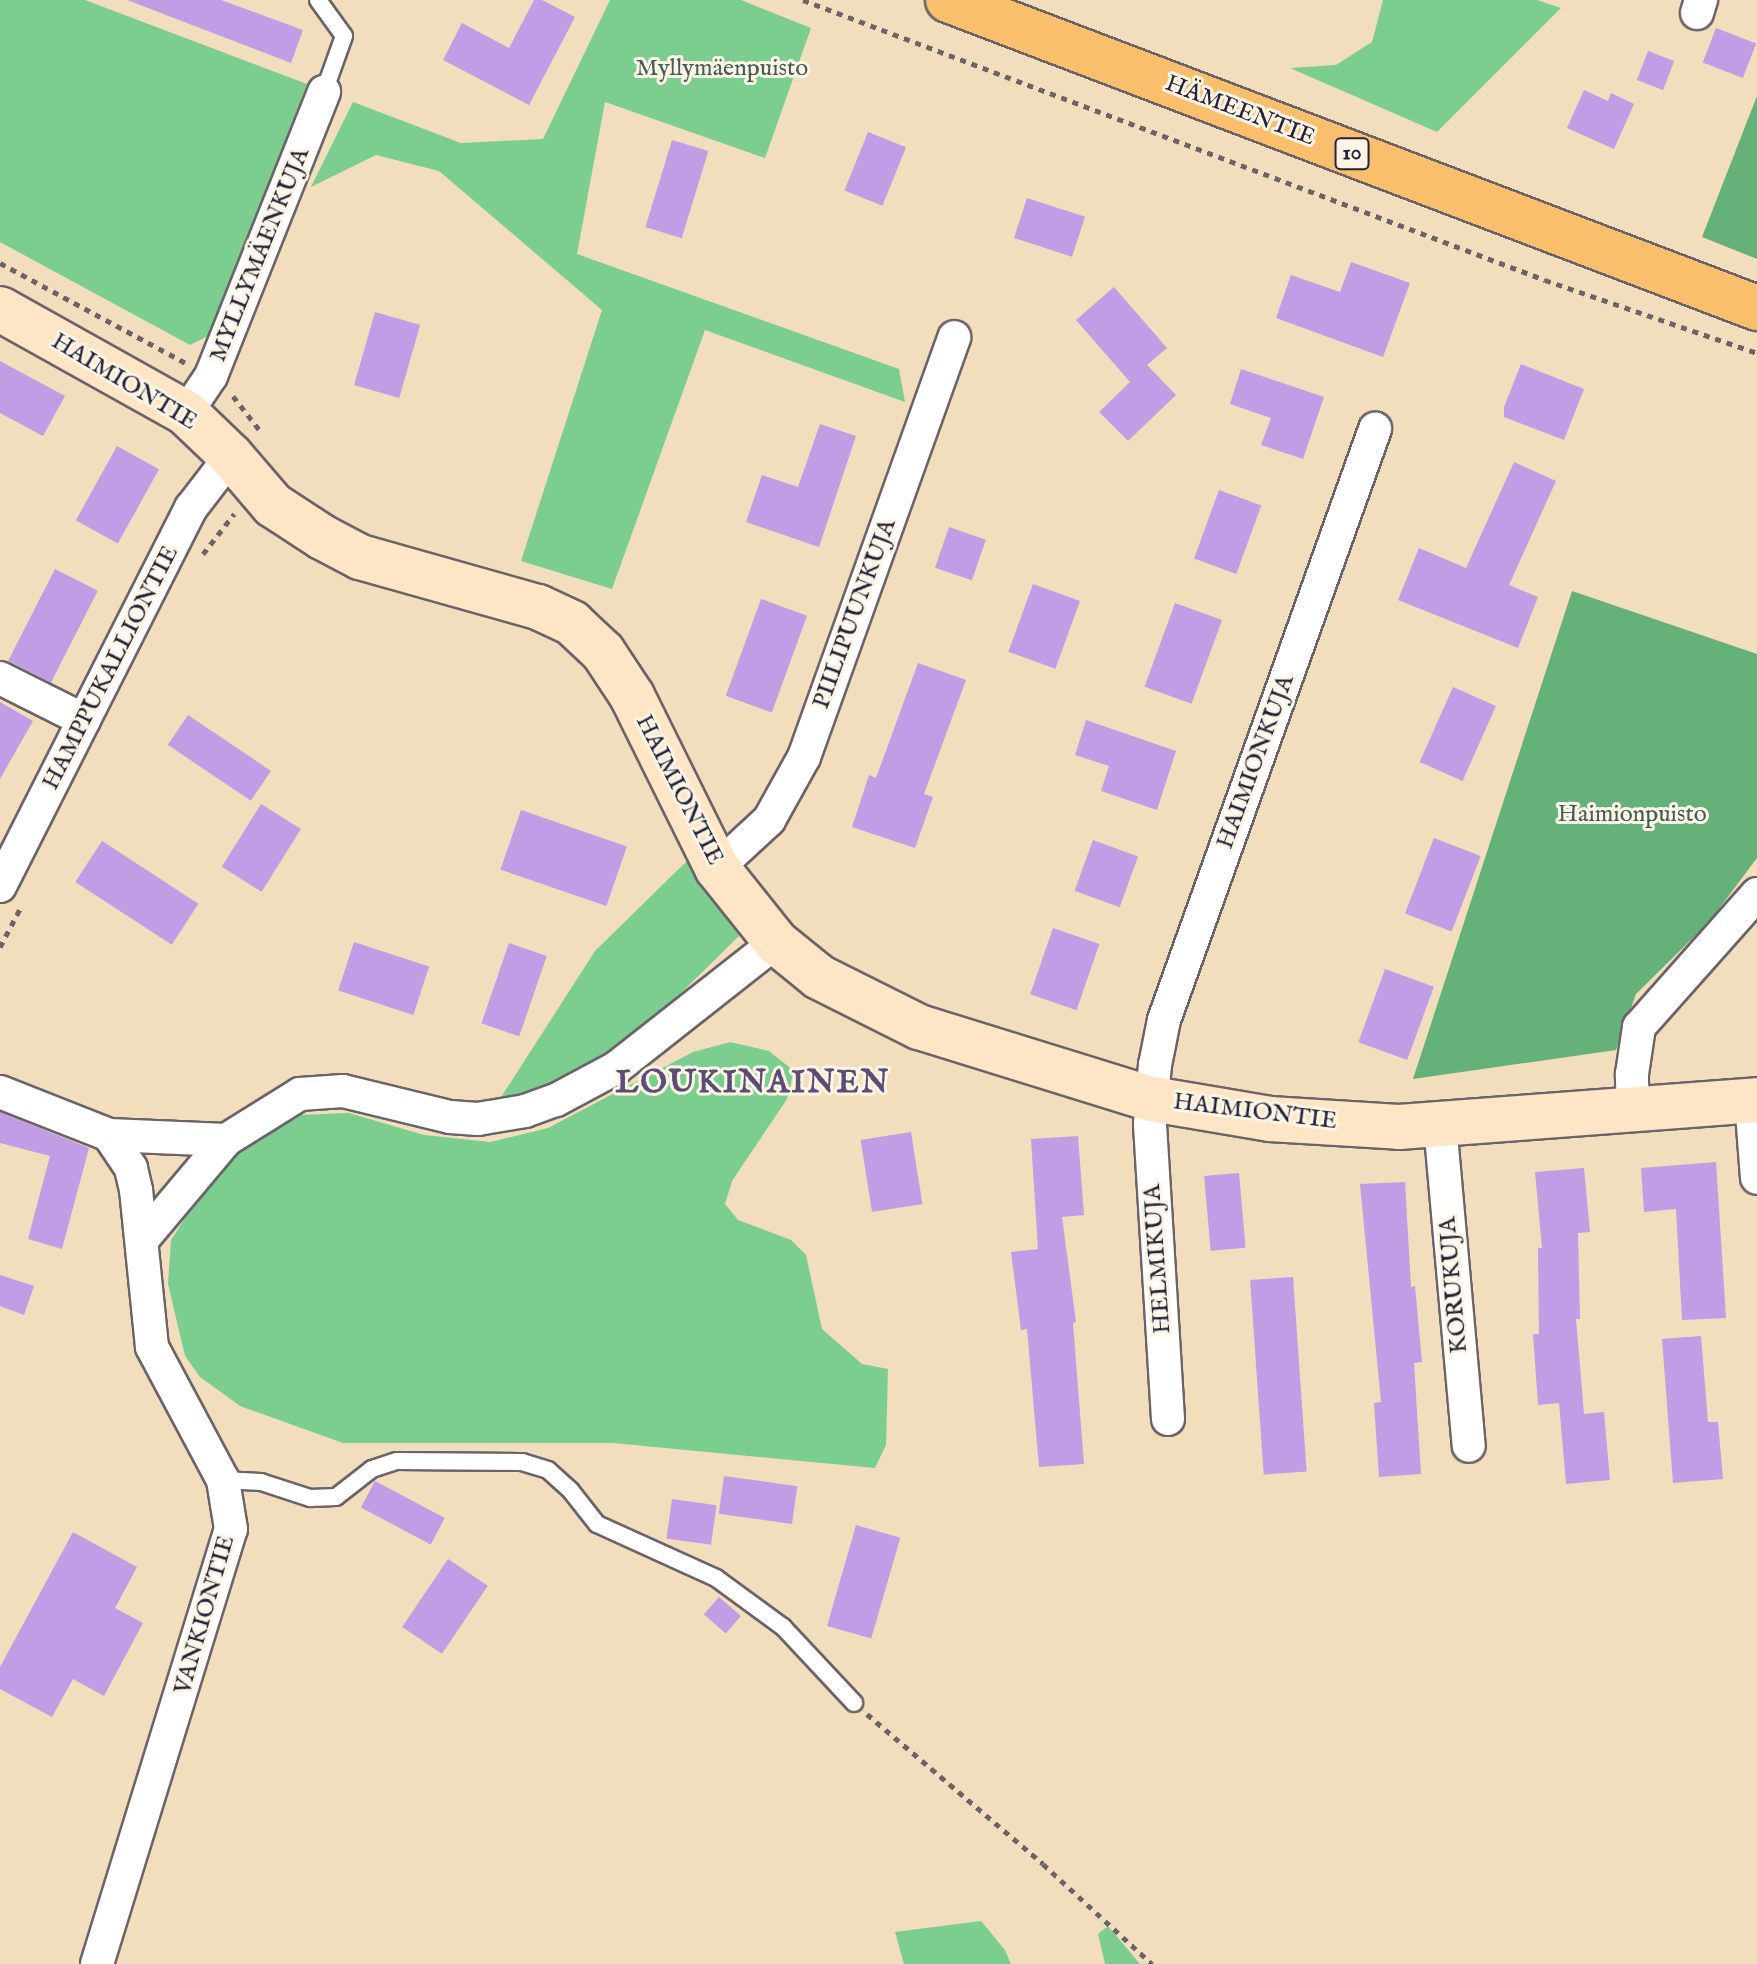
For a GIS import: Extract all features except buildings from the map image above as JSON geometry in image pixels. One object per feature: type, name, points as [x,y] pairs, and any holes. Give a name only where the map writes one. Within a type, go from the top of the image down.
[{"type":"highway","name":"HÄMEENTIE","points":[[948,0],[1757,308]]},
{"type":"street","name":"MYLLYMÄENKUJA","points":[[186,413],[211,376],[324,92]]},
{"type":"street","name":"HAIMIONTIE","points":[[0,309],[247,445],[273,505],[360,557],[538,607],[572,623],[603,652],[632,696],[717,868],[776,942],[819,977],[919,1027],[1152,1099],[1270,1119],[1399,1127],[1754,1100]]},
{"type":"street","name":"PIILIPUUNKUJA","points":[[717,868],[769,820],[804,757],[954,337]]},
{"type":"street","name":"HAIMIONKUJA","points":[[1152,1099],[1164,1020],[1375,429]]},
{"type":"street","name":"HAMPPUKALLIONTIE","points":[[0,886],[191,508],[247,445]]},
{"type":"street","points":[[0,678],[84,720]]},
{"type":"street","points":[[1633,1109],[1632,1074],[1639,1027],[1757,894]]},
{"type":"street","points":[[143,1239],[226,1140],[300,1094],[343,1091],[450,1117],[478,1119],[525,1111],[556,1100],[616,1068],[776,942]]},
{"type":"street","points":[[0,1092],[109,1135],[226,1140]]},
{"type":"street","name":"HELMIKUJA","points":[[1152,1099],[1150,1124],[1168,1419]]},
{"type":"street","points":[[1754,1100],[1757,1178]]},
{"type":"street","name":"KORUKUJA","points":[[1440,1124],[1469,1446]]},
{"type":"street","name":"VANKIONTIE","points":[[97,1964],[231,1529],[223,1480],[152,1347],[143,1239],[131,1168],[109,1135]]},
{"type":"lane","points":[[318,0],[344,36],[324,92]]},
{"type":"lane","points":[[223,1480],[261,1482],[310,1498],[336,1497],[372,1469],[397,1461],[522,1462],[548,1470],[571,1491],[597,1524],[716,1578],[783,1627],[854,1703]]},
{"type":"path","points":[[803,0],[1545,280],[1757,353]]},
{"type":"path","points":[[0,263],[211,376],[224,386],[247,445]]},
{"type":"path","points":[[854,1703],[1054,1873],[1152,1964]]},
{"type":"green space","points":[[0,0],[85,0],[307,84],[212,334],[190,345],[0,242]]},
{"type":"green space","name":"Myllymäenpuisto","points":[[610,0],[741,0],[811,28],[765,158],[605,102],[577,254],[899,369],[905,402],[705,330],[612,589],[521,561],[602,310],[439,171],[376,155],[311,187],[353,102],[461,143],[543,139]]},
{"type":"green space","points":[[1383,0],[1537,0],[1561,8],[1437,132],[1290,68],[1336,65],[1372,42]]},
{"type":"green space","points":[[1757,96],[1757,259],[1702,237]]},
{"type":"green space","name":"Haimionpuisto","points":[[1572,591],[1757,654],[1757,858],[1709,922],[1636,994],[1616,1050],[1413,1079]]},
{"type":"green space","points":[[691,857],[739,936],[629,1044],[563,1086],[498,1102],[595,951]]},
{"type":"green space","points":[[730,1042],[769,1051],[794,1071],[787,1099],[732,1181],[725,1204],[738,1220],[791,1240],[806,1255],[822,1329],[862,1364],[888,1369],[886,1445],[875,1468],[613,1443],[343,1443],[240,1406],[200,1377],[185,1356],[168,1284],[171,1240],[204,1188],[253,1135],[300,1115],[349,1113],[424,1135],[490,1142],[548,1128],[693,1052]]},
{"type":"green space","points":[[981,1921],[1005,1950],[1011,1964],[904,1964],[895,1932]]},
{"type":"green space","points":[[1108,1926],[1140,1964],[1105,1964],[1098,1934]]},
{"type":"district","name":"LOUKINAINEN","points":[[753,1084]]}]
